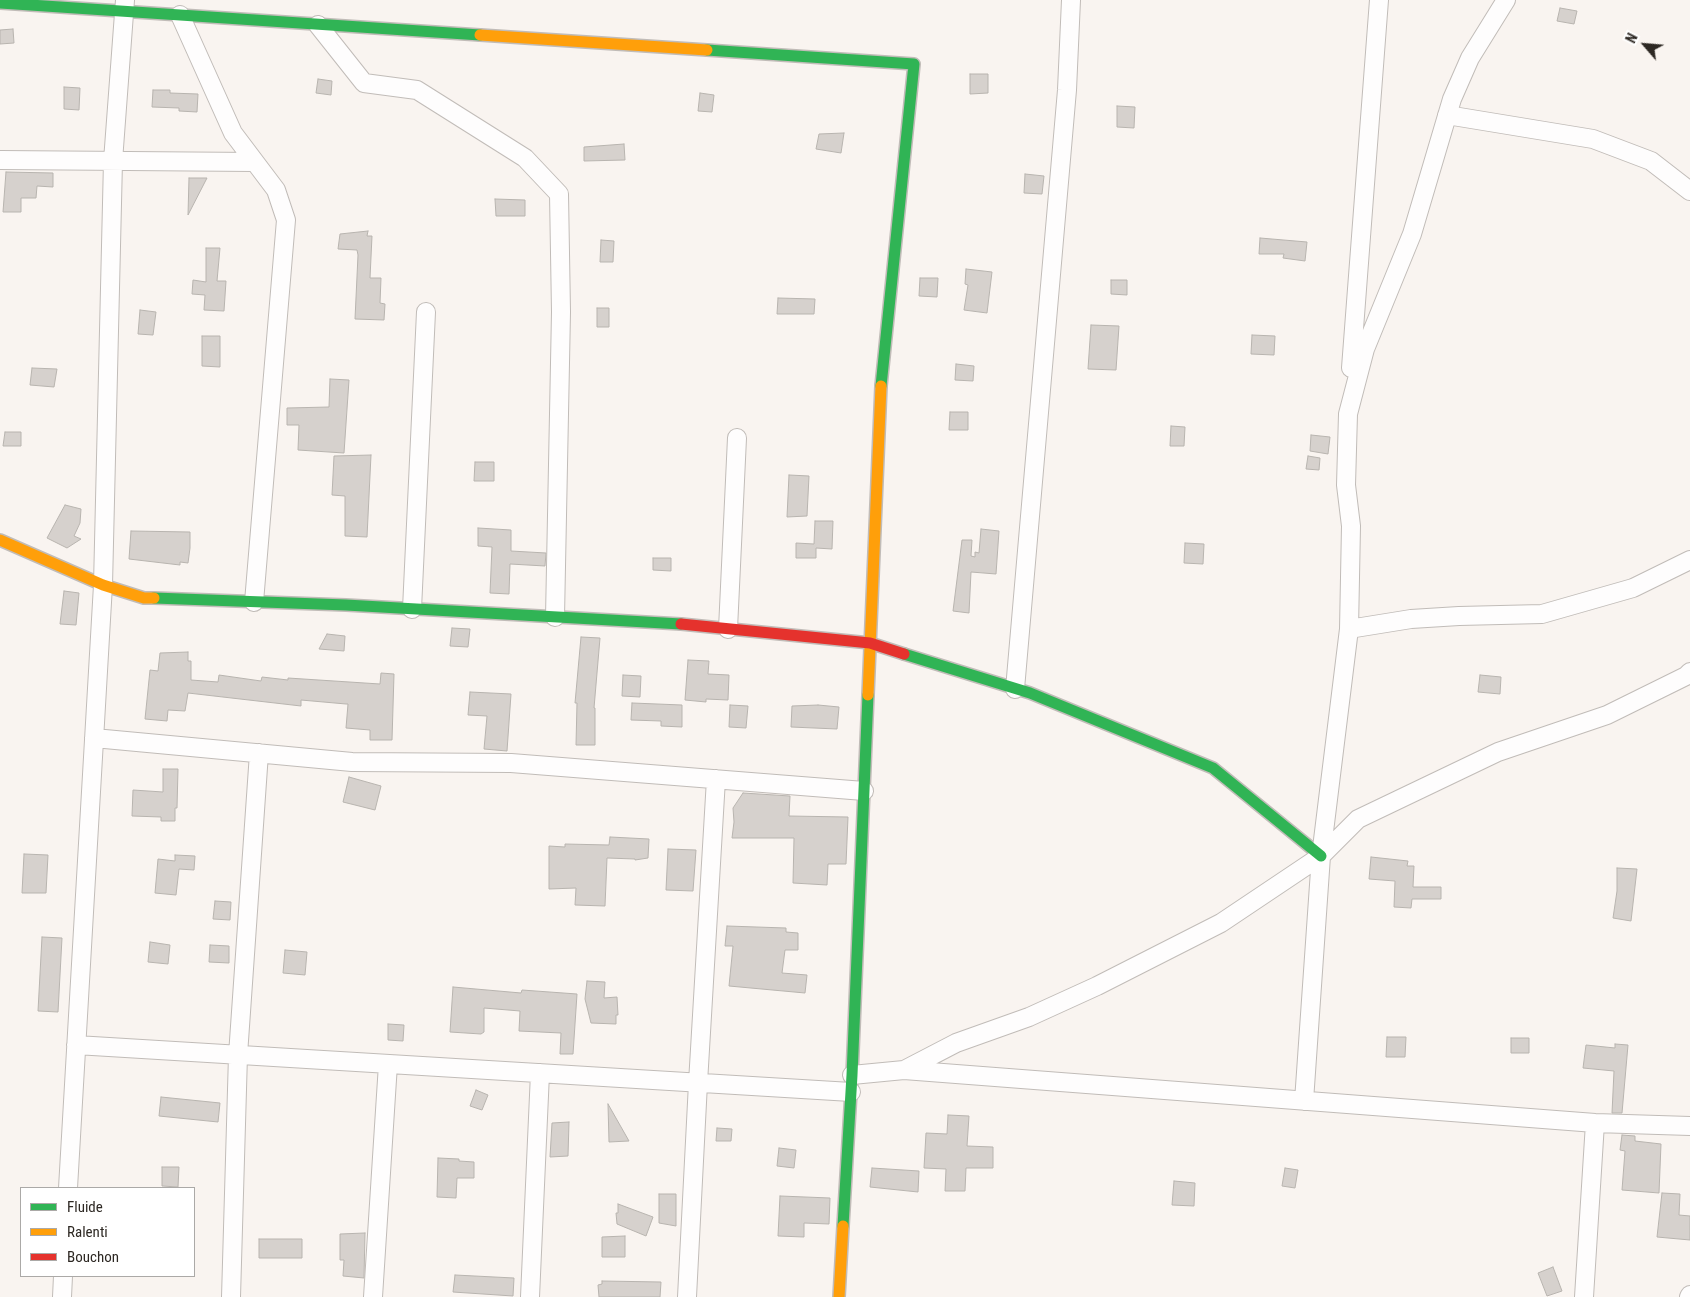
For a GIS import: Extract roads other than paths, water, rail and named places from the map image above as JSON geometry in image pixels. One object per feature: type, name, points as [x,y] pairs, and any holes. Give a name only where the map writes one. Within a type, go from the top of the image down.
[{"type":"street","points":[[1015,689],[1067,90],[1071,0]]},
{"type":"street","points":[[1304,1100],[1320,856],[1349,629],[1351,526],[1346,485],[1348,414],[1378,0]]},
{"type":"street","points":[[1348,414],[1365,349],[1412,234],[1452,99],[1470,58],[1506,0]]},
{"type":"street","points":[[0,3],[125,6],[180,15],[914,64],[881,386],[852,1083],[839,1297]]},
{"type":"street","points":[[68,1187],[103,585],[112,160],[125,6]]},
{"type":"street","points":[[180,15],[233,133],[276,190],[286,220],[254,602]]},
{"type":"street","points":[[318,24],[364,83],[417,90],[525,158],[558,194],[561,312],[555,617]]},
{"type":"street","points":[[1447,115],[1593,139],[1651,161],[1690,191]]},
{"type":"street","points":[[0,160],[255,162]]},
{"type":"street","points":[[412,609],[426,312]]},
{"type":"street","points":[[728,629],[737,438]]},
{"type":"street","points":[[0,540],[103,585],[144,598],[412,609],[672,624],[870,643],[1030,693],[1213,768],[1320,856]]},
{"type":"street","points":[[1349,629],[1411,619],[1542,614],[1633,588],[1690,560]]},
{"type":"street","points":[[76,1045],[698,1083],[852,1083],[904,1070],[956,1043],[1029,1017],[1088,990],[1221,923],[1320,856],[1358,819],[1498,752],[1608,715],[1686,676],[1690,672]]},
{"type":"street","points":[[94,738],[352,762],[510,763],[864,791]]},
{"type":"street","points":[[231,1297],[238,1055],[259,754]]},
{"type":"street","points":[[687,1297],[716,778]]},
{"type":"street","points":[[372,1297],[388,1064]]},
{"type":"street","points":[[904,1070],[1595,1123],[1690,1126]]},
{"type":"street","points":[[530,1297],[540,1073]]},
{"type":"street","points":[[1584,1297],[1595,1123]]},
{"type":"street","points":[[62,1297],[63,1277]]}]
